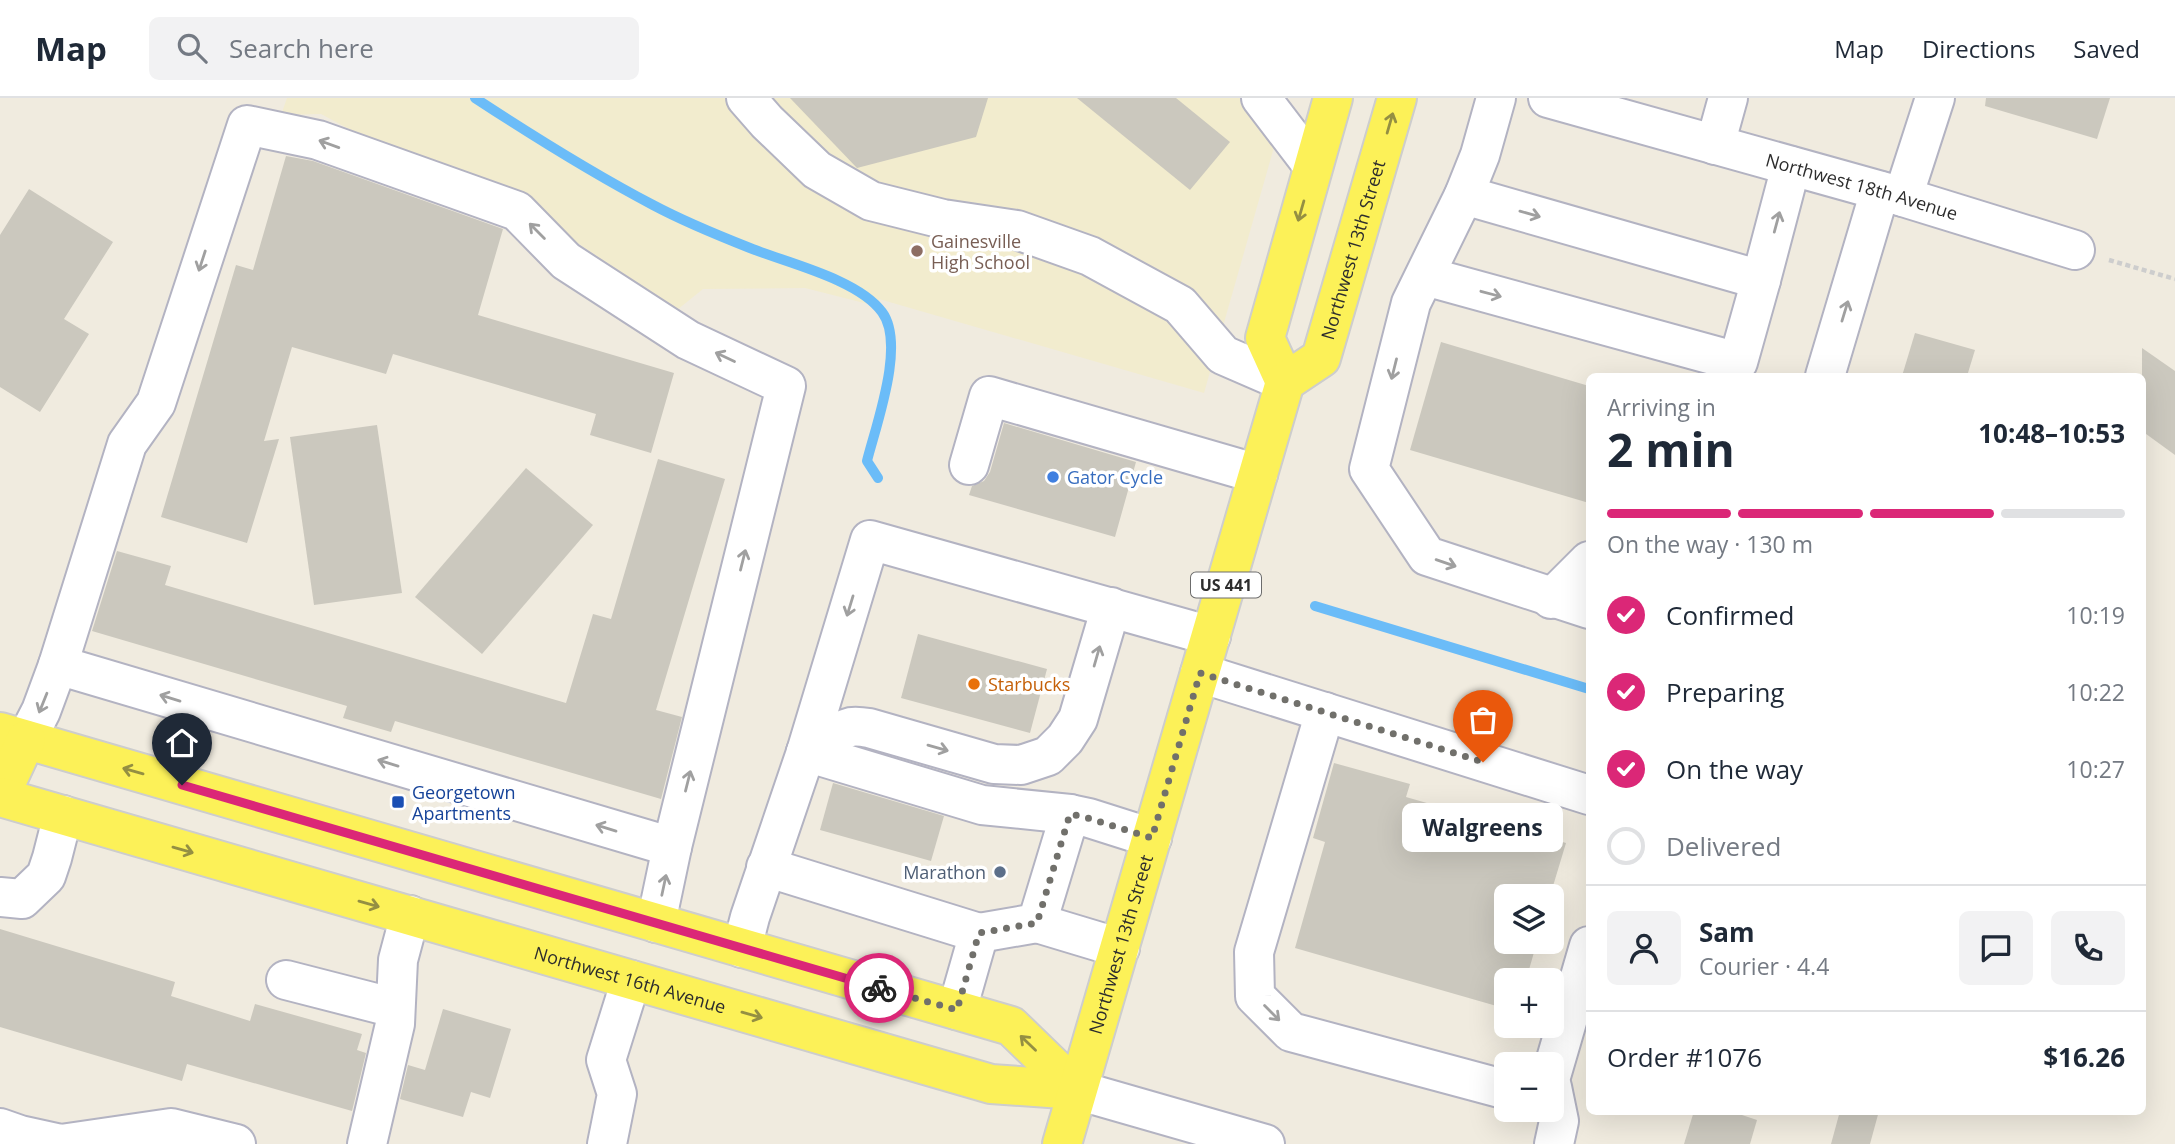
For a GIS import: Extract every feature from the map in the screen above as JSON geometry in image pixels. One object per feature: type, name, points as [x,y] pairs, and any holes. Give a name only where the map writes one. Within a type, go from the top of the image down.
[{"type":"main road","points":[[1285,382],[1265,338],[1333,98]]},
{"type":"main road","name":"Northwest 13th Street","points":[[1062,1144],[1285,382],[1321,358],[1397,98]]},
{"type":"main road","points":[[0,796],[13,736],[1011,1026],[1077,1090]]},
{"type":"main road","name":"Northwest 16th Avenue","points":[[0,796],[991,1084],[1077,1090]]},
{"type":"street","points":[[746,98],[817,170],[871,201],[943,219],[1017,230],[1090,256],[1180,305],[1223,355],[1285,382]]},
{"type":"street","points":[[1261,98],[1313,166]]},
{"type":"street","points":[[1496,98],[1480,155],[1464,195],[1418,290],[1369,469],[1427,556],[1586,608]]},
{"type":"street","points":[[1715,145],[1728,98]]},
{"type":"street","points":[[1826,373],[1892,194],[1935,98]]},
{"type":"street","name":"Northwest 18th Avenue","points":[[1556,99],[1640,110],[1715,145],[1892,194],[2075,250]]},
{"type":"street","points":[[13,736],[41,711],[127,444],[156,403],[247,125],[318,140],[517,211],[566,261],[688,340],[786,386],[672,847],[656,923]]},
{"type":"street","points":[[1418,290],[1738,362],[1791,166]]},
{"type":"street","points":[[1464,195],[1761,280]]},
{"type":"street","points":[[969,465],[989,396],[1258,474]]},
{"type":"street","points":[[742,948],[766,867],[806,752],[870,540],[1211,636]]},
{"type":"street","points":[[1552,598],[1586,564]]},
{"type":"street","points":[[806,752],[819,749],[838,732],[852,727],[869,727],[995,764],[1021,765],[1048,755],[1065,739],[1079,719],[1111,607]]},
{"type":"street","points":[[835,657],[859,709],[880,731]]},
{"type":"street","points":[[58,665],[672,847]]},
{"type":"street","points":[[1200,673],[1586,793]]},
{"type":"street","points":[[1325,712],[1254,952],[1255,996],[1291,1032],[1494,1087]]},
{"type":"street","points":[[806,752],[982,805],[1070,814],[1152,838]]},
{"type":"street","points":[[1037,923],[1070,814]]},
{"type":"street","points":[[0,897],[22,899],[46,876],[63,816]]},
{"type":"street","points":[[766,867],[979,933],[1037,923],[1120,948]]},
{"type":"street","points":[[367,1144],[395,1024],[398,960],[410,915]]},
{"type":"street","points":[[957,1010],[979,933]]},
{"type":"street","points":[[1563,1052],[1586,958]]},
{"type":"street","points":[[286,980],[395,1009]]},
{"type":"street","points":[[607,1144],[617,1094],[606,1060],[631,980]]},
{"type":"street","name":"Northwest 16th Avenue","points":[[1077,1090],[1265,1144]]},
{"type":"street","points":[[1554,1144],[1559,1122]]},
{"type":"street","points":[[0,1128],[61,1144],[171,1128],[236,1144]]},
{"type":"path","points":[[2075,250],[2175,279]]},
{"type":"shaded area","name":"Gainesville High School","points":[[287,98],[1288,98],[1204,393],[879,299],[876,306],[805,288],[703,289],[677,310],[536,215],[505,185],[379,145],[321,114],[281,115]]},
{"type":"building","points":[[790,98],[988,98],[976,137],[857,168]]},
{"type":"building","points":[[1077,98],[1176,98],[1230,142],[1190,190]]},
{"type":"building","points":[[1986,98],[2110,98],[2097,139],[1985,106]]},
{"type":"building","points":[[286,156],[313,161],[503,229],[478,315],[674,373],[651,453],[590,435],[596,414],[393,354],[386,374],[292,347],[264,441],[279,439],[247,543],[161,517],[236,265],[253,270]]},
{"type":"building","points":[[29,189],[113,242],[64,319],[89,334],[40,412],[0,387],[0,235]]},
{"type":"building","points":[[1915,333],[1975,350],[1968,373],[1903,373]]},
{"type":"building","points":[[1441,342],[1586,385],[1586,502],[1410,450]]},
{"type":"building","points":[[2142,348],[2175,371],[2175,455],[2146,434],[2146,373],[2142,373]]},
{"type":"building","name":"Gator Cycle","points":[[1004,423],[1136,462],[1115,537],[969,495],[972,486],[984,481],[990,472]]},
{"type":"building","points":[[377,425],[402,593],[314,605],[290,437]]},
{"type":"building","points":[[658,459],[725,479],[656,710],[682,717],[661,799],[395,721],[391,732],[343,718],[347,706],[92,631],[117,551],[171,566],[165,585],[566,703],[593,614],[611,619]]},
{"type":"building","points":[[526,468],[593,525],[482,654],[415,597]]},
{"type":"building","name":"Starbucks","points":[[918,634],[1047,669],[1030,733],[901,698]]},
{"type":"building","points":[[1334,763],[1410,784],[1406,797],[1566,843],[1554,884],[1494,884],[1494,954],[1534,954],[1529,968],[1494,968],[1494,1005],[1295,948],[1325,842],[1313,838]]},
{"type":"building","points":[[833,783],[944,816],[931,861],[820,830]]},
{"type":"building","points":[[0,929],[175,982],[171,996],[250,1021],[255,1004],[362,1034],[357,1050],[366,1053],[352,1111],[187,1064],[182,1081],[0,1027]]},
{"type":"building","points":[[443,1009],[511,1029],[490,1098],[471,1092],[463,1117],[400,1099],[408,1065],[425,1070]]},
{"type":"building","points":[[1693,1115],[1742,1115],[1757,1120],[1750,1144],[1684,1144]]},
{"type":"building","points":[[1839,1115],[1878,1115],[1870,1144],[1831,1144]]},
{"type":"waterway","points":[[475,98],[585,167],[664,211],[765,254],[821,273],[871,300],[882,312],[889,326],[891,344],[887,385],[867,461],[878,478]]},
{"type":"waterway","points":[[1315,606],[1586,688]]},
{"type":"way so far","points":[[879,988],[957,1010],[979,933],[1037,923],[1070,814],[1152,838],[1200,673],[1483,762]]},
{"type":"place","name":"Gainesville High School","points":[[917,251]]},
{"type":"place","name":"Gator Cycle","points":[[1053,477]]},
{"type":"place","name":"Starbucks","points":[[974,684]]},
{"type":"place","name":"Walgreens","points":[[1483,762]]},
{"type":"place","name":"Georgetown Apartments","points":[[398,802]]},
{"type":"place","name":"Marathon","points":[[1000,872]]},
{"type":"route","points":[[182,785],[879,988]]}]
